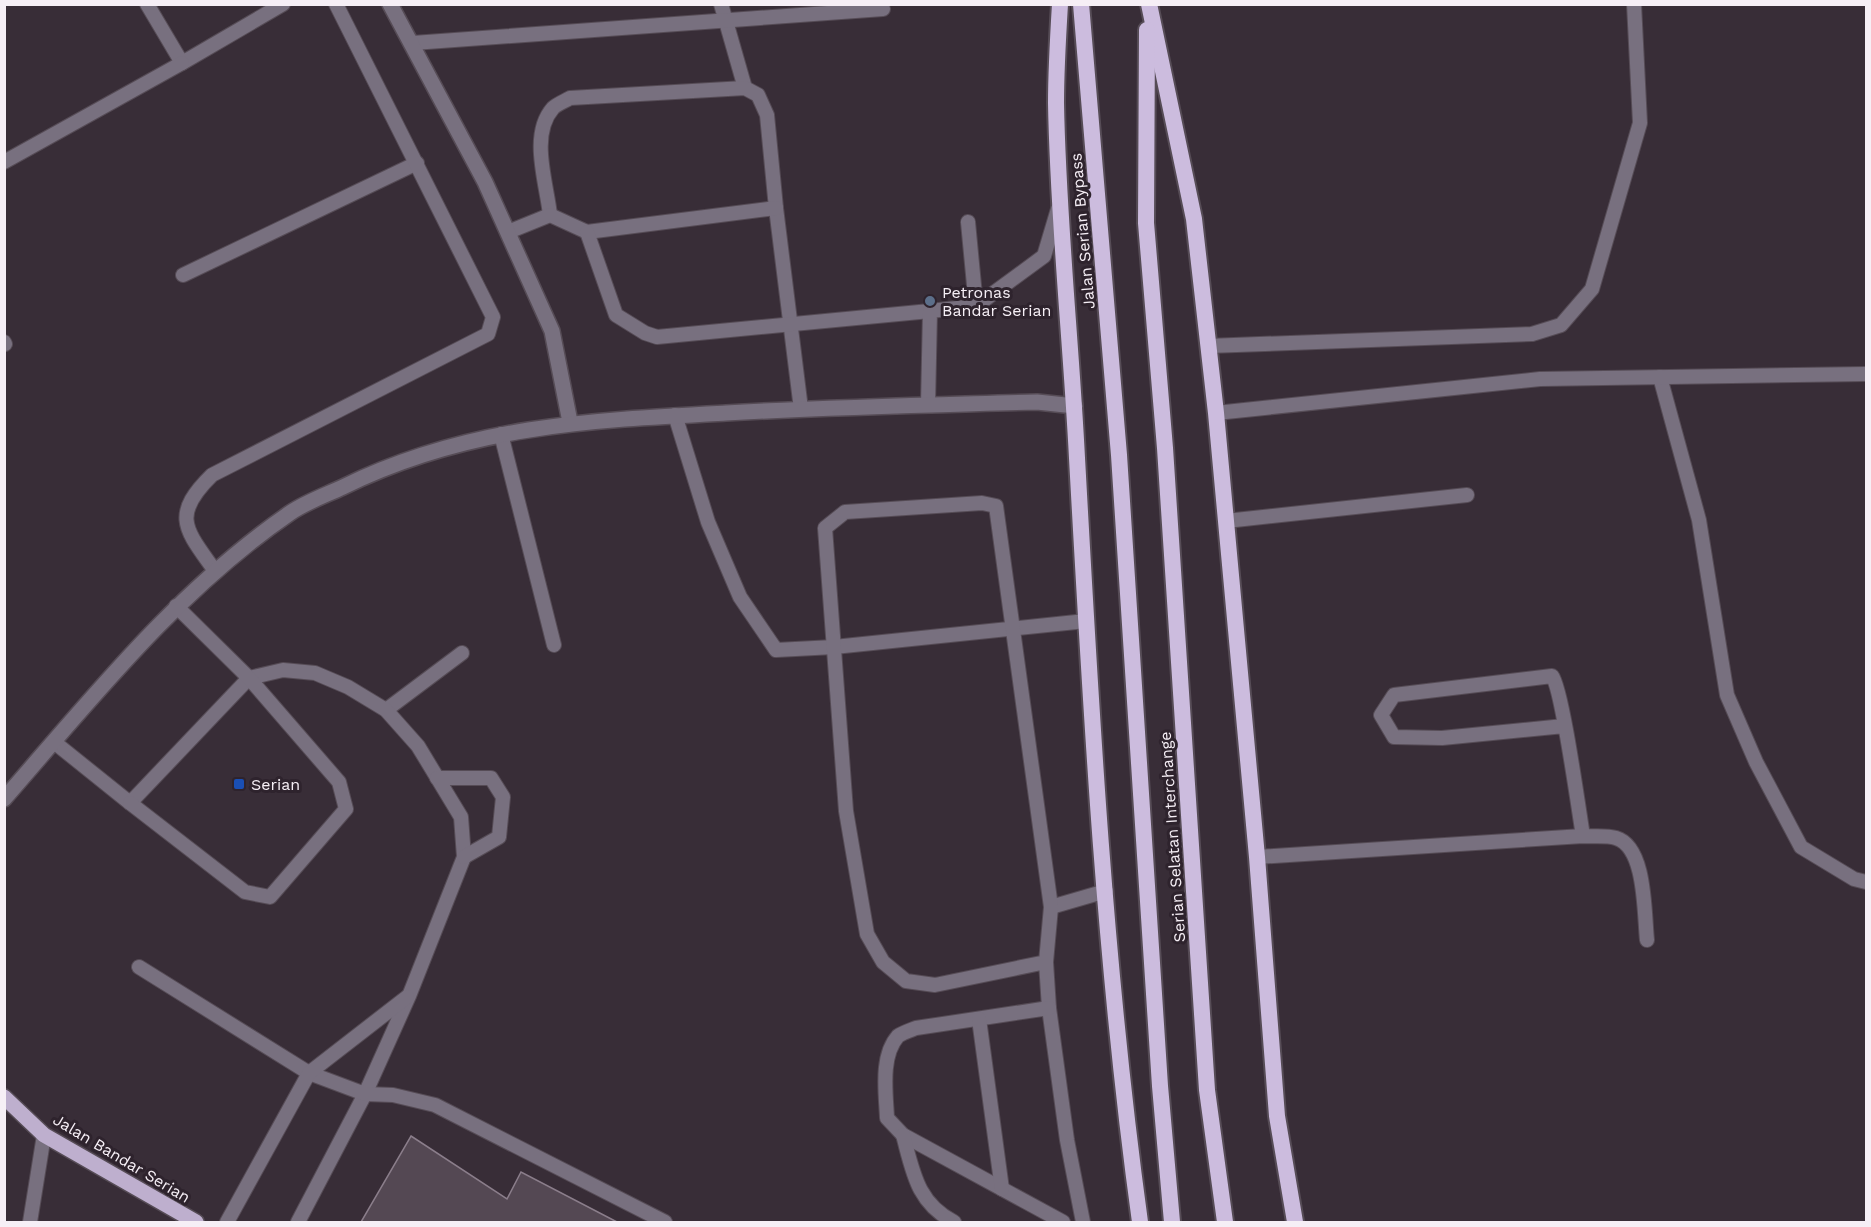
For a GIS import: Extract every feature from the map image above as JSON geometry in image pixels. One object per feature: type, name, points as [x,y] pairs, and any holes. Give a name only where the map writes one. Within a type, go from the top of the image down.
[{"type":"highway","points":[[1060,4],[1056,101],[1060,201],[1075,406],[1086,621],[1106,891],[1130,1154],[1140,1222]]},
{"type":"highway","name":"Jalan Serian Bypass","points":[[1081,4],[1119,455]]},
{"type":"highway","points":[[1148,4],[1194,219],[1226,521],[1257,857],[1277,1116],[1295,1222]]},
{"type":"highway","name":"Serian Selatan Interchange","points":[[1148,4],[1146,223],[1165,448],[1207,1090],[1225,1222]]},
{"type":"highway","name":"Serian Selatan Interchange","points":[[1119,455],[1159,1074],[1172,1222]]},
{"type":"main road","name":"Jalan Bandar Serian","points":[[4,1097],[44,1135],[196,1222]]},
{"type":"street","points":[[390,4],[413,43],[508,232],[552,331],[570,422]]},
{"type":"street","points":[[4,799],[176,606],[215,571],[293,511],[377,471],[469,440],[570,422],[801,409],[1037,402],[1075,406]]},
{"type":"lane","points":[[147,4],[182,63]]},
{"type":"lane","points":[[4,162],[283,4]]},
{"type":"lane","points":[[215,571],[187,532],[187,514],[194,493],[212,475],[488,334],[493,317],[336,4]]},
{"type":"lane","points":[[721,4],[745,88]]},
{"type":"lane","points":[[1208,346],[1532,334],[1561,325],[1592,289],[1640,123],[1634,4]]},
{"type":"lane","points":[[413,43],[883,9]]},
{"type":"lane","points":[[550,215],[541,150],[545,124],[554,108],[561,103],[570,98],[745,88],[758,95],[767,115],[801,409]]},
{"type":"lane","points":[[183,275],[417,163]]},
{"type":"lane","points":[[587,232],[616,315],[657,338],[792,322],[976,306],[1044,256],[1060,201]]},
{"type":"lane","points":[[508,232],[550,215],[587,232],[776,208]]},
{"type":"lane","points":[[968,222],[976,306]]},
{"type":"lane","points":[[928,405],[930,311]]},
{"type":"lane","points":[[1216,413],[1540,379],[1866,374]]},
{"type":"lane","points":[[1660,377],[1699,520],[1727,695],[1756,762],[1801,848],[1854,879],[1866,882]]},
{"type":"lane","points":[[675,415],[708,522],[740,597],[776,650],[834,647],[1086,621]]},
{"type":"lane","points":[[501,434],[554,645]]},
{"type":"lane","points":[[1226,521],[1467,495]]},
{"type":"lane","points":[[1046,962],[935,985],[906,981],[883,962],[867,934],[847,822],[825,528],[845,512],[982,503],[996,506],[1051,907],[1046,962],[1049,1008],[1067,1140],[1083,1222]]},
{"type":"lane","points":[[54,742],[245,892],[270,897],[346,809],[339,782],[249,678],[176,606]]},
{"type":"lane","points":[[386,710],[462,653]]},
{"type":"lane","points":[[130,803],[249,678],[284,670],[315,673],[348,687],[386,710],[418,746],[461,818],[464,857],[409,996],[365,1094],[298,1222]]},
{"type":"lane","points":[[1563,726],[1442,738],[1394,737],[1381,715],[1394,695],[1552,676],[1563,726],[1583,836]]},
{"type":"lane","points":[[437,778],[492,778],[503,797],[504,813],[499,837],[464,857]]},
{"type":"lane","points":[[1257,857],[1583,836],[1615,837],[1631,846],[1638,862],[1647,940]]},
{"type":"lane","points":[[1051,907],[1106,891]]},
{"type":"lane","points":[[139,967],[309,1073],[365,1094],[393,1095],[435,1105],[665,1222]]},
{"type":"lane","points":[[227,1222],[309,1073],[409,996]]},
{"type":"lane","points":[[1049,1008],[916,1028],[899,1036],[889,1055],[886,1079],[887,1118],[903,1135],[1062,1222]]},
{"type":"lane","points":[[979,1019],[1002,1189]]},
{"type":"lane","points":[[30,1222],[44,1135]]},
{"type":"lane","points":[[903,1135],[919,1191],[940,1215],[954,1222]]},
{"type":"building","points":[[411,1136],[507,1199],[521,1172],[617,1222],[361,1222]]},
{"type":"place","name":"Petronas Bandar Serian","points":[[930,301]]},
{"type":"place","name":"Serian","points":[[239,784]]}]
